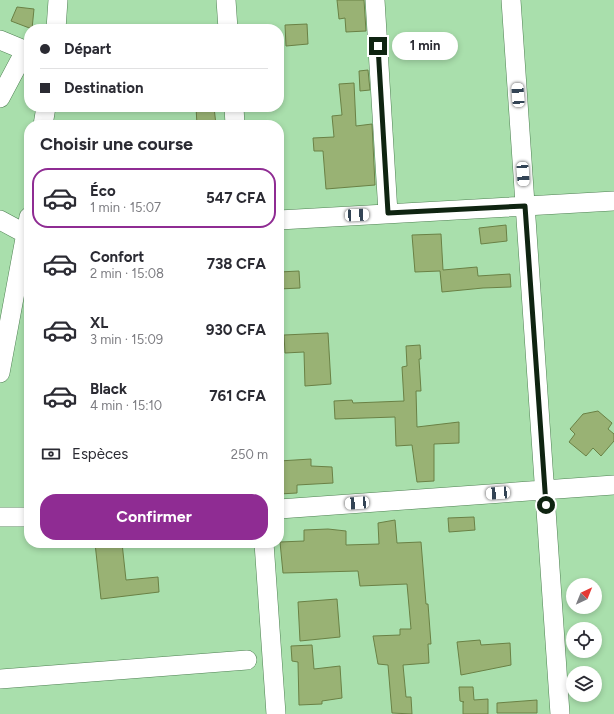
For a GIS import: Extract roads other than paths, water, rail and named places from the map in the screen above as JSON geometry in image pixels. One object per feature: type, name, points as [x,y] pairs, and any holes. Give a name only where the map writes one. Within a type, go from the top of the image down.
[{"type":"street","points":[[56,24],[58,0]]},
{"type":"street","points":[[226,0],[228,24]]},
{"type":"street","points":[[375,0],[388,213]]},
{"type":"street","points":[[511,0],[560,714]]},
{"type":"street","points":[[0,40],[24,51]]},
{"type":"street","points":[[0,98],[24,57]]},
{"type":"street","points":[[284,220],[614,201]]},
{"type":"street","points":[[0,220],[24,227]]},
{"type":"street","points":[[0,372],[24,249]]},
{"type":"street","points":[[284,509],[614,485]]},
{"type":"street","points":[[0,518],[24,517]]},
{"type":"street","points":[[264,548],[276,714]]},
{"type":"street","points":[[0,679],[247,660]]}]
